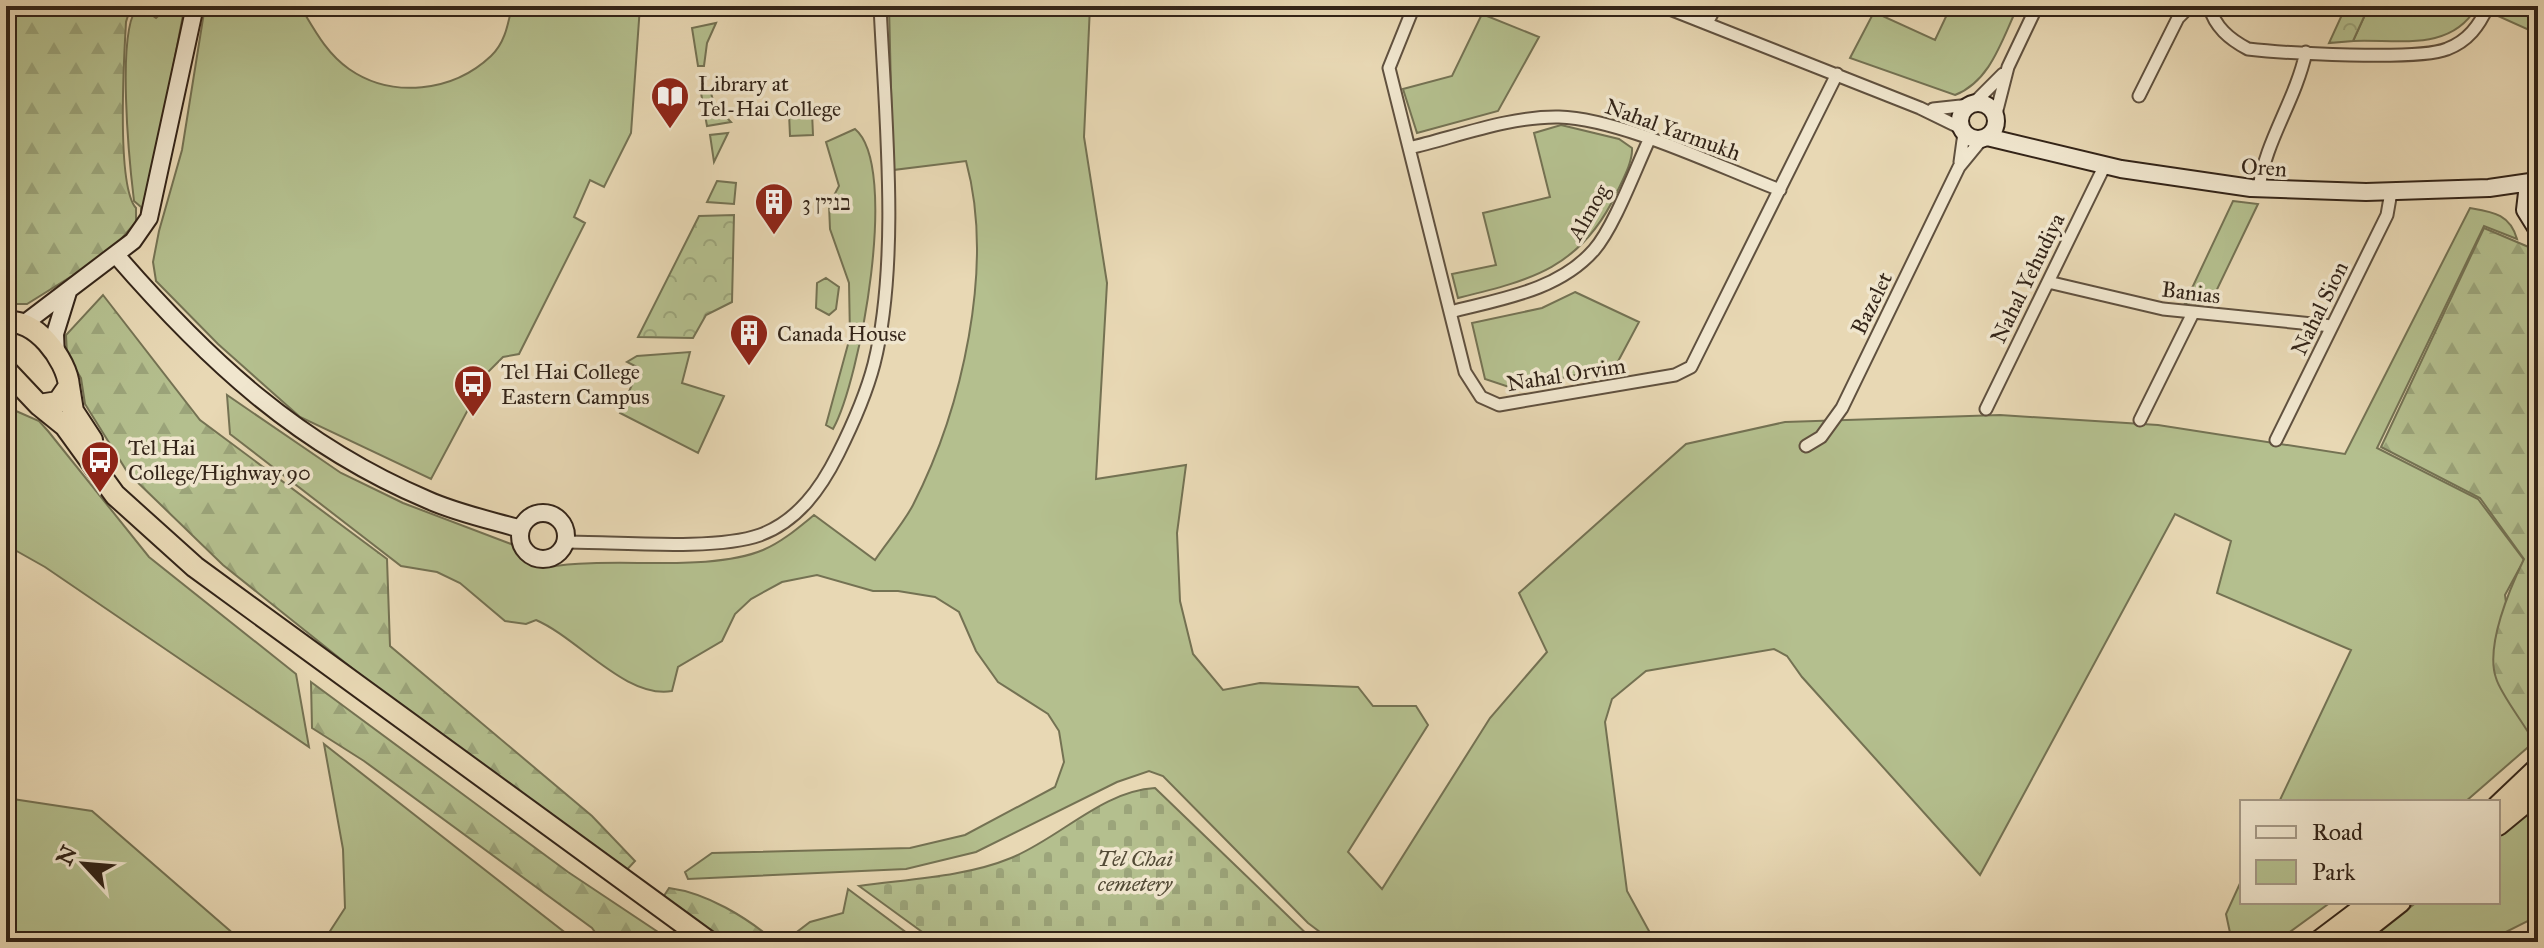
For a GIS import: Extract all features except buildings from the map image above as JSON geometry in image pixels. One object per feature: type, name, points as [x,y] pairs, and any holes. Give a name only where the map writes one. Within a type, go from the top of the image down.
[{"type":"highway","points":[[14,321],[56,357],[66,373],[78,421],[123,484],[195,567]]},
{"type":"highway","points":[[6,370],[39,405],[65,426],[115,495],[195,567],[709,942]]},
{"type":"highway","points":[[39,405],[58,402],[69,386]]},
{"type":"highway","points":[[2500,804],[2538,768]]},
{"type":"highway","points":[[2500,823],[2538,792]]},
{"type":"highway","points":[[2318,942],[2368,904]]},
{"type":"highway","points":[[2349,942],[2397,904]]},
{"type":"street","points":[[14,321],[68,292],[141,231],[155,203],[195,6]]},
{"type":"street","points":[[566,542],[728,542],[762,534],[803,507],[820,490],[850,430],[874,364],[883,307],[887,238],[880,6]]},
{"type":"street","name":"Nahal Orvim","points":[[1414,6],[1395,44],[1389,68],[1450,312],[1472,387],[1481,397],[1499,405],[1514,405],[1683,373],[1699,356],[1837,74]]},
{"type":"street","points":[[1662,6],[1920,108],[1973,139],[1985,138],[1995,130],[2008,67],[2037,6]]},
{"type":"street","points":[[1707,23],[1716,6]]},
{"type":"street","points":[[2139,96],[2178,18],[2190,6]]},
{"type":"street","points":[[2209,6],[2219,28],[2232,41],[2248,49],[2405,54],[2443,51],[2469,36],[2488,6]]},
{"type":"street","points":[[2259,189],[2262,168],[2292,102],[2306,52]]},
{"type":"street","points":[[1962,130],[1960,117],[2008,67]]},
{"type":"street","points":[[1920,108],[1945,110],[1985,104],[1996,117]]},
{"type":"street","name":"Nahal Yarmukh","points":[[1409,148],[1525,121],[1558,117],[1602,123],[1780,190]]},
{"type":"street","name":"Oren","points":[[1996,117],[2040,148]]},
{"type":"street","name":"Bazelet","points":[[1959,167],[1962,130]]},
{"type":"street","name":"Oren","points":[[1985,138],[2105,165],[2259,189],[2391,192],[2489,188],[2537,180]]},
{"type":"street","name":"Bazelet","points":[[1806,446],[1821,437],[1842,408],[1959,167],[1985,138]]},
{"type":"street","name":"Almog","points":[[1450,312],[1518,295],[1572,269],[1599,242],[1649,140]]},
{"type":"street","name":"Nahal Yehudiya","points":[[1986,409],[2105,165]]},
{"type":"street","points":[[2525,210],[2527,193],[2537,180]]},
{"type":"street","points":[[2489,188],[2516,200],[2538,231]]},
{"type":"street","name":"Nahal Sion","points":[[2276,440],[2387,215],[2391,192]]},
{"type":"street","points":[[116,255],[223,370],[304,434],[357,466],[430,501],[521,529]]},
{"type":"street","name":"Banias","points":[[2048,282],[2086,293],[2193,313],[2332,326]]},
{"type":"street","points":[[56,357],[55,334],[68,292]]},
{"type":"street","points":[[2140,420],[2193,313]]},
{"type":"street","points":[[547,513],[564,526],[566,542],[553,557],[534,558],[523,549],[521,529],[534,515],[547,513]]},
{"type":"green space","points":[[6,6],[131,6],[126,22],[123,120],[126,175],[136,208],[136,222],[109,253],[27,304],[11,304],[6,299]]},
{"type":"green space","points":[[139,6],[156,18],[168,7],[183,15],[148,199],[141,218],[141,207],[134,201],[126,98],[128,40],[132,18]]},
{"type":"green space","points":[[205,6],[300,6],[321,40],[341,63],[366,79],[403,88],[441,84],[476,68],[500,45],[512,6],[640,6],[631,133],[604,187],[590,180],[574,217],[585,223],[519,354],[503,357],[488,372],[431,479],[300,417],[218,344],[156,281],[153,262],[182,150]]},
{"type":"green space","points":[[889,6],[1090,6],[1084,137],[1107,283],[1096,479],[1186,465],[1177,533],[1180,601],[1193,654],[1223,690],[1260,683],[1358,687],[1373,706],[1416,706],[1428,725],[1348,852],[1382,889],[1490,718],[1547,652],[1519,593],[1686,444],[1785,422],[2000,415],[2158,425],[2345,454],[2470,208],[2505,219],[2517,239],[2484,226],[2377,448],[2478,499],[2524,560],[2505,595],[2521,716],[2534,742],[2467,800],[2280,800],[2351,650],[2217,593],[2231,541],[2175,514],[1980,875],[1802,677],[1787,656],[1774,649],[1646,671],[1612,699],[1605,722],[1627,891],[1655,942],[1332,941],[1308,923],[1163,776],[1149,771],[1117,782],[976,852],[906,869],[688,879],[685,872],[712,853],[910,848],[965,835],[1055,787],[1064,762],[1059,731],[1048,714],[998,682],[976,651],[959,612],[935,597],[898,591],[873,591],[817,575],[782,582],[751,599],[735,614],[722,641],[678,667],[672,691],[655,691],[637,686],[536,620],[526,624],[505,621],[460,583],[437,572],[401,566],[230,434],[227,395],[341,473],[403,503],[511,544],[548,567],[601,563],[688,563],[741,557],[777,543],[814,515],[875,560],[913,505],[931,467],[959,382],[975,291],[977,246],[974,202],[966,161],[893,170]]},
{"type":"green space","points":[[1951,6],[2018,6],[1994,58],[1967,89],[1955,95],[1850,58],[1874,12],[1935,40]]},
{"type":"green space","points":[[2346,6],[2369,6],[2353,41],[2329,43]]},
{"type":"green space","points":[[2369,6],[2476,8],[2465,22],[2438,37],[2405,41],[2353,41]]},
{"type":"green space","points":[[2503,6],[2538,6],[2538,34],[2498,16]]},
{"type":"green space","points":[[1482,14],[1539,37],[1498,111],[1417,133],[1403,89],[1452,76]]},
{"type":"green space","points":[[716,23],[707,43],[704,66],[698,66],[692,28]]},
{"type":"green space","points":[[701,93],[711,93],[714,104],[731,122],[707,126]]},
{"type":"green space","points":[[812,112],[813,135],[790,136],[789,113]]},
{"type":"green space","points":[[1561,125],[1619,139],[1632,148],[1627,171],[1602,219],[1570,255],[1551,267],[1509,285],[1458,298],[1452,274],[1496,265],[1483,213],[1550,197],[1534,133]]},
{"type":"green space","points":[[855,129],[868,151],[874,185],[875,228],[864,323],[844,404],[833,429],[826,425],[850,337],[849,283],[830,229],[829,205],[839,186],[826,142]]},
{"type":"green space","points":[[728,133],[714,162],[710,135]]},
{"type":"green space","points":[[717,181],[736,183],[734,204],[707,202]]},
{"type":"green space","points":[[2233,201],[2258,204],[2210,304],[2185,303]]},
{"type":"green space","points":[[734,215],[732,302],[706,315],[693,338],[638,337],[699,216]]},
{"type":"green space","points":[[2484,228],[2538,251],[2538,737],[2534,742],[2503,692],[2493,665],[2496,634],[2524,559],[2480,498],[2381,447]]},
{"type":"green space","points":[[826,278],[839,287],[836,309],[829,315],[816,308],[817,283]]},
{"type":"green space","points":[[1575,292],[1639,322],[1615,367],[1512,388],[1485,379],[1472,323],[1542,308]]},
{"type":"green space","points":[[103,295],[200,420],[387,559],[390,646],[592,816],[635,861],[622,875],[473,765],[223,565],[128,473],[85,404],[81,378],[67,355],[66,335]]},
{"type":"green space","points":[[690,352],[682,383],[724,396],[698,453],[620,413],[639,368],[627,362],[637,356]]},
{"type":"green space","points":[[16,411],[39,421],[149,557],[296,674],[309,747],[45,567],[6,545],[6,422]]},
{"type":"green space","points":[[311,682],[568,872],[673,942],[602,942],[592,928],[364,761],[312,728]]},
{"type":"green space","points":[[324,744],[575,942],[323,942],[345,908],[343,849]]},
{"type":"green space","name":"Tel Chai cemetery","points":[[1155,788],[1315,942],[936,942],[859,886],[936,876],[993,864],[1029,849],[1117,797]]},
{"type":"green space","points":[[6,798],[92,811],[243,942],[6,942]]},
{"type":"green space","points":[[2538,800],[2538,916],[2486,942],[2365,942],[2414,904],[2500,904],[2500,834]]},
{"type":"green space","points":[[2240,883],[2240,904],[2328,904],[2276,942],[2232,942],[2226,914]]},
{"type":"green space","points":[[669,888],[698,895],[726,908],[776,942],[725,942],[662,899]]},
{"type":"green space","points":[[848,889],[919,942],[785,941],[810,922],[843,913]]},
{"type":"place","name":"Library at Tel-Hai College","points":[[670,130]]},
{"type":"place","name":"בניין 3","points":[[774,236]]},
{"type":"place","name":"Canada House","points":[[749,367]]},
{"type":"place","name":"Tel Hai College Eastern Campus","points":[[473,418]]},
{"type":"place","name":"Tel Hai College/Highway 90","points":[[100,494]]}]
